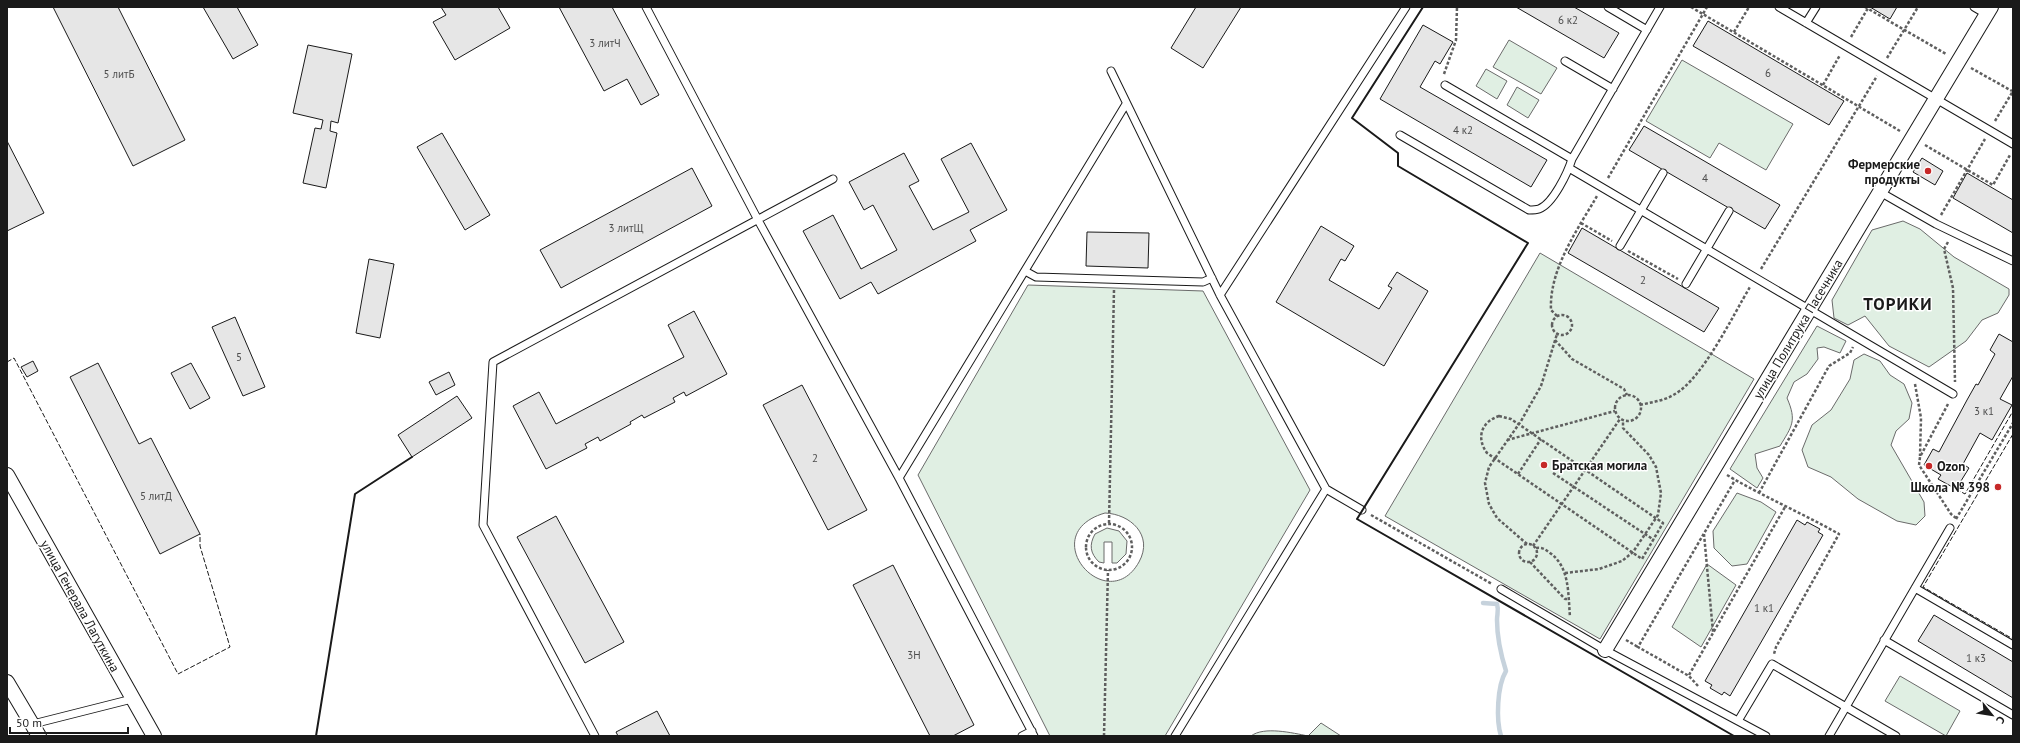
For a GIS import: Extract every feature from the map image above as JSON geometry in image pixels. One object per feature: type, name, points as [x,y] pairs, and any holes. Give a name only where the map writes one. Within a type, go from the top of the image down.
[{"type":"street","name":"улица Политрука Пасечника","points":[[1605,650],[1989,11]]},
{"type":"street","name":"улица Генерала Лагуткина","points":[[7,475],[154,736]]},
{"type":"street","points":[[7,682],[36,730]]},
{"type":"lane","points":[[646,7],[758,220],[899,478],[1033,734],[1022,736]]},
{"type":"lane","points":[[1220,295],[1406,7]]},
{"type":"lane","points":[[1608,7],[1647,30]]},
{"type":"lane","points":[[1400,135],[1529,210],[1539,209],[1556,192],[1569,168],[1572,159],[1660,7]]},
{"type":"lane","points":[[1779,7],[2013,144]]},
{"type":"lane","points":[[1806,23],[1816,7]]},
{"type":"lane","points":[[1974,7],[1989,11]]},
{"type":"lane","points":[[1565,61],[1613,89]]},
{"type":"lane","points":[[1111,71],[1220,295],[1326,489],[1362,510]]},
{"type":"lane","points":[[1445,85],[1572,159]]},
{"type":"lane","points":[[899,478],[1126,104]]},
{"type":"lane","points":[[1569,168],[1953,394]]},
{"type":"lane","points":[[1620,246],[1663,173]]},
{"type":"lane","points":[[595,736],[483,525],[493,362],[833,179]]},
{"type":"lane","points":[[1880,192],[1936,224],[2013,261]]},
{"type":"lane","points":[[1686,284],[1729,211]]},
{"type":"lane","points":[[1025,271],[1036,277],[1114,280],[1203,282],[1212,278]]},
{"type":"lane","points":[[1175,736],[1326,489]]},
{"type":"lane","points":[[1829,736],[1950,528]]},
{"type":"lane","points":[[1915,588],[2013,645]]},
{"type":"lane","points":[[1501,589],[1605,650],[1766,736]]},
{"type":"lane","points":[[1884,640],[2013,715]]},
{"type":"lane","points":[[1738,721],[1772,664],[1896,736]]},
{"type":"lane","points":[[36,730],[132,699]]},
{"type":"path","points":[[1445,85],[1444,74],[1456,40],[1456,7]]},
{"type":"path","points":[[1691,7],[1906,134]]},
{"type":"path","points":[[1556,334],[1567,334],[1572,325],[1567,316],[1557,316],[1551,310],[1553,285],[1564,258],[1581,223],[1707,7]]},
{"type":"path","points":[[1734,32],[1749,7]]},
{"type":"path","points":[[1865,7],[2013,91],[1936,224]]},
{"type":"path","points":[[1640,405],[1666,399],[1686,386],[1695,378],[1918,7]]},
{"type":"path","points":[[1920,142],[1993,185],[2013,150]]},
{"type":"path","points":[[1581,223],[1686,284]]},
{"type":"path","points":[[1109,523],[1114,280]]},
{"type":"path","points":[[1557,316],[1552,325],[1556,334],[1543,382],[1519,424],[1495,458],[1487,473],[1485,483],[1489,504],[1497,518],[1527,544],[1540,548],[1555,556],[1565,573],[1572,630]]},
{"type":"path","points":[[1759,493],[1829,366],[1850,352],[1859,338]]},
{"type":"path","points":[[1555,339],[1572,359],[1624,389],[1627,395],[1636,398],[1640,405],[1640,412],[1637,417],[1633,420],[1622,420]]},
{"type":"path","points":[[1913,370],[1921,418],[1920,457]]},
{"type":"path","points":[[1615,411],[1618,400],[1627,395]]},
{"type":"path","points":[[1565,573],[1611,566],[1622,561],[1632,552],[1656,518],[1660,507],[1661,493],[1658,474],[1649,455],[1623,428],[1622,420],[1615,411]]},
{"type":"path","points":[[1508,440],[1615,411]]},
{"type":"path","points":[[1499,416],[1510,418],[1519,424],[1663,523],[1642,559],[1487,453],[1481,443],[1480,436],[1486,423],[1499,416]]},
{"type":"path","points":[[1530,562],[1536,556],[1535,547],[1562,504],[1622,420]]},
{"type":"path","points":[[1950,528],[2013,423]]},
{"type":"path","points":[[1518,474],[1541,439]]},
{"type":"path","points":[[1715,468],[1785,507],[1805,515],[1839,534],[1776,647],[1772,664]]},
{"type":"path","points":[[1553,472],[1644,535],[1667,548]]},
{"type":"path","points":[[1699,687],[1689,676],[1638,647],[1735,480]]},
{"type":"path","points":[[1689,676],[1785,507]]},
{"type":"path","points":[[1362,510],[1501,589]]},
{"type":"path","points":[[1109,523],[1122,527],[1128,532],[1132,548],[1131,556],[1120,568],[1108,570],[1096,566],[1090,561],[1086,553],[1086,545],[1092,530],[1098,526],[1109,523]]},
{"type":"path","points":[[1704,533],[1713,632]]},
{"type":"path","points":[[1527,544],[1522,547],[1519,554],[1523,561],[1530,562],[1565,599],[1568,599]]},
{"type":"path","points":[[1104,736],[1108,570]]},
{"type":"green space","points":[[1509,40],[1557,68],[1541,94],[1493,67]]},
{"type":"green space","points":[[1682,60],[1793,124],[1766,170],[1719,143],[1710,158],[1646,121]]},
{"type":"green space","points":[[1486,69],[1507,81],[1497,99],[1476,86]]},
{"type":"green space","points":[[1517,87],[1539,100],[1528,118],[1507,105]]},
{"type":"green space","points":[[1903,221],[1920,229],[1954,257],[2009,289],[2009,295],[1998,313],[1982,320],[1966,341],[1929,367],[1889,346],[1865,316],[1848,325],[1834,318],[1832,300],[1872,230]]},
{"type":"green space","points":[[1540,253],[1754,379],[1600,639],[1385,516]]},
{"type":"green space","points":[[1028,285],[1203,291],[1310,490],[1165,736],[1050,736],[918,475]],"holes":[[[1105,513],[1114,514],[1131,522],[1137,528],[1144,543],[1143,552],[1139,562],[1125,577],[1110,581],[1095,577],[1083,567],[1076,553],[1075,538],[1084,523]]]},
{"type":"green space","points":[[1817,326],[1846,341],[1840,353],[1824,347],[1817,348],[1818,359],[1807,374],[1794,382],[1787,398],[1792,412],[1792,423],[1788,433],[1780,446],[1755,454],[1757,468],[1763,478],[1757,488],[1730,469]]},
{"type":"green space","points":[[1864,354],[1880,361],[1890,375],[1904,384],[1912,403],[1909,419],[1896,431],[1891,445],[1924,502],[1925,516],[1916,525],[1897,521],[1858,499],[1831,477],[1808,467],[1802,450],[1812,425],[1831,410],[1850,379],[1854,360]]},
{"type":"green space","points":[[1737,493],[1761,502],[1776,512],[1747,564],[1732,566],[1714,548],[1713,531]]},
{"type":"green space","points":[[1107,528],[1119,531],[1127,541],[1126,554],[1117,563],[1112,563],[1112,542],[1104,542],[1104,563],[1099,562],[1091,549],[1095,534]]},
{"type":"green space","points":[[1707,564],[1736,585],[1701,647],[1672,627]]},
{"type":"green space","points":[[1900,676],[1960,711],[1946,736],[1885,701]]},
{"type":"green space","points":[[1321,723],[1341,736],[1308,736]]},
{"type":"green space","points":[[1263,731],[1279,731],[1308,736],[1251,736]]},
{"type":"building","points":[[53,7],[118,7],[185,140],[133,166]]},
{"type":"building","points":[[203,7],[237,7],[258,45],[233,59]]},
{"type":"building","points":[[441,7],[498,7],[510,28],[455,60],[433,22],[446,15]]},
{"type":"building","points":[[559,7],[612,7],[659,95],[641,105],[627,79],[604,91]]},
{"type":"building","points":[[1196,7],[1241,7],[1203,68],[1171,48]]},
{"type":"building","points":[[1516,7],[1574,7],[1619,33],[1604,58]]},
{"type":"building","points":[[1870,7],[1897,7],[1890,19]]},
{"type":"building","points":[[1708,21],[1844,101],[1829,125],[1693,46]]},
{"type":"building","points":[[1423,25],[1453,42],[1440,64],[1435,61],[1420,87],[1547,160],[1531,187],[1380,99]]},
{"type":"building","points":[[308,45],[352,54],[338,123],[331,121],[330,131],[337,133],[326,188],[303,183],[315,128],[321,129],[323,120],[293,113]]},
{"type":"building","points":[[1644,126],[1780,205],[1765,229],[1629,150]]},
{"type":"building","points":[[442,133],[490,215],[465,230],[417,147]]},
{"type":"building","points":[[7,141],[44,213],[7,231]]},
{"type":"building","points":[[971,143],[1007,210],[970,230],[976,241],[878,294],[871,282],[840,299],[803,231],[833,215],[861,269],[897,250],[873,205],[864,210],[849,182],[904,153],[919,181],[909,186],[933,230],[969,212],[941,159]]},
{"type":"building","name":"Фермерские продукты","points":[[1922,158],[1943,171],[1935,185],[1913,172]]},
{"type":"building","points":[[692,168],[712,206],[561,288],[540,250]]},
{"type":"building","points":[[1967,173],[2013,200],[2013,233],[1953,198]]},
{"type":"building","points":[[1321,226],[1354,246],[1345,261],[1341,259],[1329,280],[1379,309],[1392,288],[1388,286],[1397,272],[1428,291],[1384,366],[1276,302]]},
{"type":"building","points":[[1582,228],[1719,308],[1704,332],[1568,253]]},
{"type":"building","points":[[1087,232],[1149,233],[1148,268],[1086,266]]},
{"type":"building","points":[[369,259],[394,264],[380,338],[356,333]]},
{"type":"building","points":[[694,311],[727,374],[686,396],[684,392],[673,398],[675,402],[644,418],[642,415],[630,422],[631,424],[600,441],[598,437],[585,444],[587,448],[546,469],[513,406],[539,392],[556,424],[684,357],[668,325]]},
{"type":"building","points":[[235,317],[265,387],[243,396],[212,327]]},
{"type":"building","points":[[1999,334],[2013,342],[2013,376],[2000,399],[2012,405],[1992,440],[1980,433],[1963,464],[1969,468],[1956,489],[1938,479],[1941,475],[1924,465],[1933,449],[1939,452],[1976,384],[1978,385],[1995,354],[1990,350]]},
{"type":"building","points":[[33,361],[38,371],[27,377],[21,367]]},
{"type":"building","points":[[98,363],[139,444],[151,438],[200,534],[160,554],[70,377]]},
{"type":"building","points":[[191,363],[210,398],[190,409],[171,373]]},
{"type":"building","points":[[449,372],[455,385],[436,395],[429,382]]},
{"type":"building","points":[[802,385],[867,510],[828,530],[763,405]]},
{"type":"building","points":[[457,396],[472,418],[412,457],[398,435]]},
{"type":"building","points":[[556,516],[624,642],[585,663],[517,537]]},
{"type":"building","points":[[1797,520],[1805,525],[1807,522],[1820,529],[1818,532],[1823,535],[1730,696],[1724,692],[1722,695],[1710,688],[1712,685],[1705,681]]},
{"type":"building","points":[[893,565],[974,725],[953,736],[930,736],[853,585]]},
{"type":"building","points":[[1934,615],[2013,662],[2013,698],[1918,641]]},
{"type":"building","points":[[657,711],[670,736],[618,736],[616,732]]},
{"type":"waterway","points":[[1483,603],[1497,604],[1498,606],[1497,626],[1506,671],[1503,677],[1498,703],[1498,721],[1501,736]]},
{"type":"fence","points":[[7,362],[14,358],[178,674],[230,647],[200,546],[200,534]]},
{"type":"fence","points":[[1956,489],[1965,494],[2013,411]]},
{"type":"fence","points":[[2013,434],[1923,587],[2013,639]]},
{"type":"wall","points":[[1423,7],[1352,118],[1398,153],[1398,166],[1528,243],[1357,519],[1734,736]]},
{"type":"wall","points":[[316,736],[355,494],[412,457]]},
{"type":"place","name":"Фермерские продукты","points":[[1928,171]]},
{"type":"place","name":"Братская могила","points":[[1544,465]]},
{"type":"place","name":"Ozon","points":[[1929,466]]},
{"type":"place","name":"Школа № 398","points":[[1998,487]]},
{"type":"district","name":"ТОРИКИ","points":[[1898,304]]}]
